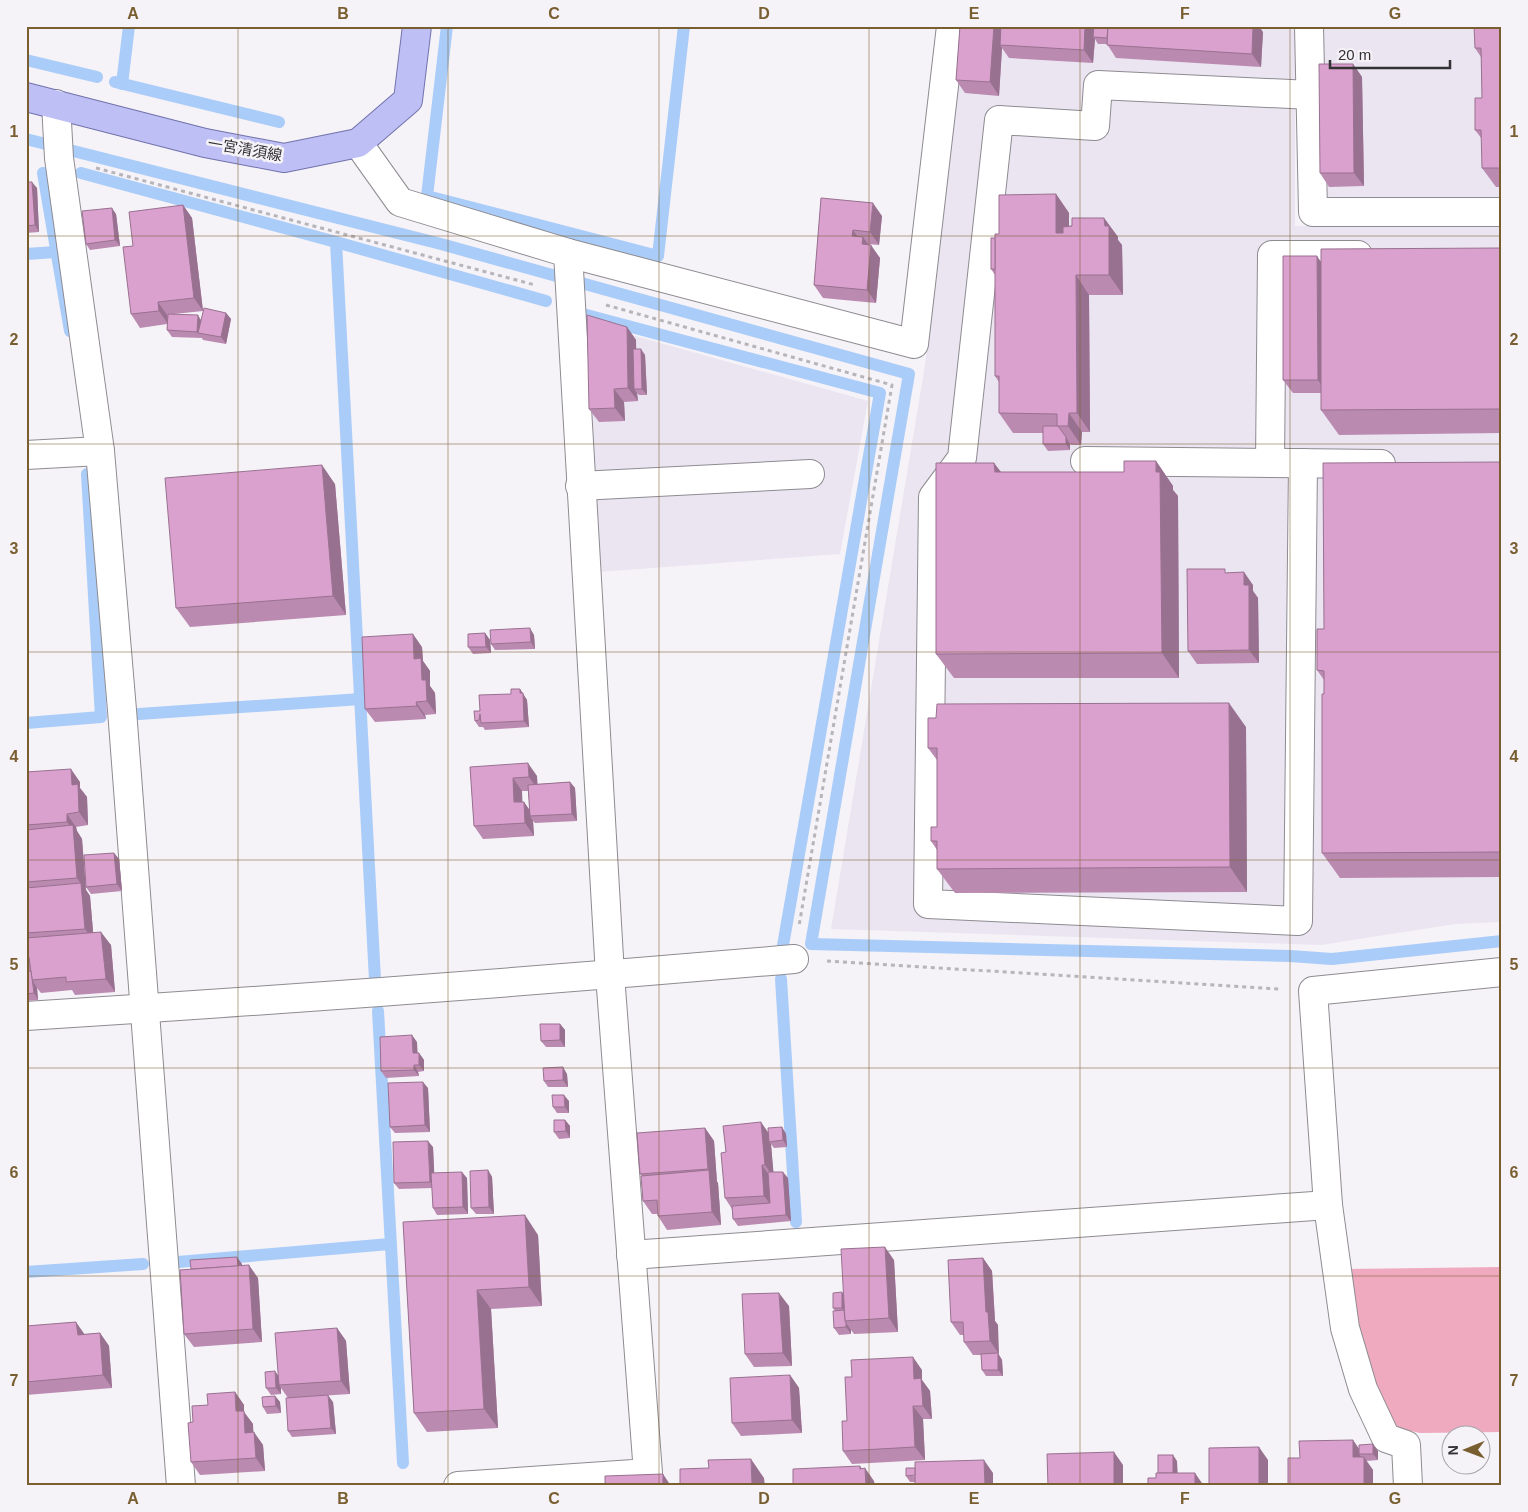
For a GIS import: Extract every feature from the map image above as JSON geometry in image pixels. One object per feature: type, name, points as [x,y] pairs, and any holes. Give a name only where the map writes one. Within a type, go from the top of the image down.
[{"type":"main road","name":"一宮清須線","points":[[26,97],[205,143],[284,158],[358,143],[408,100],[417,26]]},
{"type":"street","points":[[358,143],[400,202],[568,253],[914,344],[951,26]]},
{"type":"street","points":[[1310,26],[1313,212],[1502,212]]},
{"type":"street","points":[[1303,463],[1298,921],[928,904],[933,497],[962,458],[998,120],[1095,126],[1098,85],[1311,95]]},
{"type":"street","points":[[56,104],[60,158],[100,451],[122,710],[181,1486]]},
{"type":"street","points":[[458,1486],[530,1484],[648,1473],[610,975],[580,486],[568,253]]},
{"type":"street","points":[[1270,462],[1272,255],[1382,256]]},
{"type":"street","points":[[26,455],[100,451]]},
{"type":"street","points":[[1085,461],[1402,464]]},
{"type":"street","points":[[580,486],[810,474]]},
{"type":"street","points":[[26,1016],[610,975],[794,959]]},
{"type":"street","points":[[1408,1486],[1406,1445],[1386,1438],[1362,1389],[1346,1328],[1328,1205],[1313,991],[1502,972]]},
{"type":"street","points":[[631,1255],[1328,1205]]},
{"type":"path","points":[[60,158],[570,295],[892,385],[794,959],[1313,991]]},
{"type":"shaded area","points":[[962,26],[1289,26],[1295,32],[1295,226],[1502,226],[1502,922],[1455,924],[1321,945],[831,929],[925,365]]},
{"type":"shaded area","points":[[1323,26],[1502,26],[1502,201],[1333,201],[1324,192]]},
{"type":"shaded area","points":[[582,321],[868,401],[840,554],[599,572]]},
{"type":"shaded area","points":[[1502,1267],[1502,1432],[1490,1432],[1490,1424],[1440,1424],[1440,1433],[1420,1433],[1391,1427],[1363,1352],[1348,1269]]},
{"type":"building","points":[[960,26],[994,26],[990,82],[956,80]]},
{"type":"building","points":[[1001,26],[1085,26],[1084,50],[1000,45]]},
{"type":"building","points":[[1094,26],[1108,26],[1107,38],[1093,37]]},
{"type":"building","points":[[1108,26],[1253,26],[1252,54],[1107,45]]},
{"type":"building","points":[[1474,26],[1502,26],[1502,168],[1482,168],[1481,130],[1475,130],[1475,98],[1482,98],[1481,48],[1475,48]]},
{"type":"building","points":[[1319,64],[1353,64],[1354,173],[1320,173]]},
{"type":"building","points":[[26,182],[32,182],[35,225],[26,226]]},
{"type":"building","points":[[1056,194],[1056,233],[1063,233],[1063,227],[1072,226],[1072,218],[1104,218],[1105,226],[1109,226],[1109,275],[1076,275],[1077,413],[1069,413],[1068,426],[1057,426],[1057,414],[999,413],[999,376],[995,376],[995,234],[999,234],[999,195]]},
{"type":"building","points":[[821,198],[873,203],[870,232],[853,230],[852,236],[863,237],[862,244],[871,245],[867,290],[814,285]]},
{"type":"building","points":[[183,205],[194,298],[158,302],[159,311],[131,314],[123,247],[133,246],[129,212]]},
{"type":"building","points":[[112,208],[115,240],[86,244],[82,211]]},
{"type":"building","points":[[991,238],[995,238],[995,269],[991,269]]},
{"type":"building","points":[[1502,248],[1502,409],[1321,410],[1321,249]]},
{"type":"building","points":[[1283,256],[1317,256],[1318,380],[1283,380]]},
{"type":"building","points":[[204,308],[226,313],[221,337],[198,333]]},
{"type":"building","points":[[168,314],[198,315],[197,332],[167,330]]},
{"type":"building","points":[[587,315],[627,327],[628,388],[614,389],[615,408],[589,409]]},
{"type":"building","points":[[633,349],[641,349],[642,389],[634,389]]},
{"type":"building","points":[[1043,426],[1058,426],[1066,437],[1066,444],[1043,444]]},
{"type":"building","points":[[1124,461],[1156,461],[1156,472],[1160,472],[1162,653],[936,654],[936,463],[994,463],[995,472],[1124,472]]},
{"type":"building","points":[[1502,462],[1502,852],[1322,853],[1322,694],[1324,694],[1324,671],[1317,670],[1317,629],[1324,629],[1323,463]]},
{"type":"building","points":[[322,465],[333,596],[176,608],[165,478]]},
{"type":"building","points":[[1187,569],[1225,569],[1225,573],[1244,572],[1244,585],[1249,585],[1249,650],[1188,651]]},
{"type":"building","points":[[530,628],[531,642],[491,644],[490,630]]},
{"type":"building","points":[[485,633],[486,647],[468,647],[468,634]]},
{"type":"building","points":[[413,634],[414,659],[421,658],[422,680],[426,680],[427,701],[416,702],[417,706],[365,709],[362,637]]},
{"type":"building","points":[[511,689],[520,689],[520,693],[523,693],[524,721],[481,723],[480,714],[479,720],[475,721],[474,711],[480,711],[479,695],[511,694]]},
{"type":"building","points":[[1229,703],[1230,867],[937,869],[937,841],[931,841],[931,827],[937,827],[937,748],[928,748],[928,718],[936,718],[937,704]]},
{"type":"building","points":[[528,763],[529,777],[513,778],[514,802],[524,802],[525,823],[474,826],[470,767]]},
{"type":"building","points":[[71,769],[72,785],[78,784],[79,812],[67,814],[67,822],[26,825],[26,772]]},
{"type":"building","points":[[570,782],[572,814],[530,816],[528,785]]},
{"type":"building","points":[[73,825],[77,878],[26,882],[26,830]]},
{"type":"building","points":[[114,853],[117,884],[86,887],[84,855]]},
{"type":"building","points":[[81,883],[85,929],[26,933],[26,888]]},
{"type":"building","points":[[101,932],[106,979],[66,982],[66,977],[32,980],[29,957],[26,957],[26,938]]},
{"type":"building","points":[[26,971],[31,971],[34,993],[26,994]]},
{"type":"building","points":[[540,1024],[560,1024],[560,1040],[541,1041]]},
{"type":"building","points":[[412,1035],[413,1053],[419,1053],[419,1065],[414,1065],[414,1070],[381,1071],[380,1037]]},
{"type":"building","points":[[563,1067],[563,1080],[544,1081],[543,1068]]},
{"type":"building","points":[[423,1082],[425,1125],[390,1127],[388,1083]]},
{"type":"building","points":[[552,1095],[564,1095],[565,1107],[553,1107]]},
{"type":"building","points":[[554,1120],[565,1120],[566,1131],[554,1132]]},
{"type":"building","points":[[761,1122],[765,1165],[762,1165],[764,1196],[725,1198],[721,1153],[726,1152],[723,1126]]},
{"type":"building","points":[[782,1127],[783,1140],[769,1142],[768,1128]]},
{"type":"building","points":[[705,1128],[708,1169],[640,1174],[637,1133]]},
{"type":"building","points":[[428,1141],[430,1182],[394,1183],[393,1142]]},
{"type":"building","points":[[488,1170],[489,1207],[471,1208],[470,1171]]},
{"type":"building","points":[[709,1170],[712,1212],[658,1216],[657,1200],[643,1201],[641,1176]]},
{"type":"building","points":[[462,1172],[463,1207],[433,1208],[431,1173]]},
{"type":"building","points":[[768,1172],[783,1172],[786,1215],[733,1219],[732,1206],[770,1203]]},
{"type":"building","points":[[525,1215],[529,1287],[477,1290],[484,1409],[414,1413],[403,1222]]},
{"type":"building","points":[[885,1247],[889,1318],[845,1321],[841,1249]]},
{"type":"building","points":[[237,1257],[238,1266],[191,1269],[190,1260]]},
{"type":"building","points":[[983,1258],[986,1312],[988,1312],[990,1341],[964,1342],[963,1322],[951,1322],[948,1260]]},
{"type":"building","points":[[249,1265],[253,1329],[184,1334],[180,1270]]},
{"type":"building","points":[[842,1292],[842,1308],[833,1308],[833,1293]]},
{"type":"building","points":[[779,1293],[783,1353],[745,1354],[742,1294]]},
{"type":"building","points":[[844,1310],[846,1327],[834,1328],[833,1311]]},
{"type":"building","points":[[76,1322],[78,1335],[100,1333],[103,1375],[26,1382],[26,1326]]},
{"type":"building","points":[[337,1328],[341,1381],[279,1385],[275,1333]]},
{"type":"building","points":[[998,1353],[998,1370],[982,1370],[981,1354]]},
{"type":"building","points":[[913,1357],[914,1379],[921,1378],[923,1406],[913,1406],[915,1447],[843,1451],[842,1421],[847,1421],[845,1377],[852,1377],[851,1360]]},
{"type":"building","points":[[275,1371],[276,1388],[266,1388],[265,1372]]},
{"type":"building","points":[[790,1375],[792,1420],[732,1423],[730,1378]]},
{"type":"building","points":[[235,1392],[236,1411],[244,1411],[245,1433],[254,1432],[256,1458],[191,1462],[188,1423],[193,1422],[192,1406],[208,1405],[207,1394]]},
{"type":"building","points":[[328,1395],[331,1428],[288,1431],[286,1398]]},
{"type":"building","points":[[275,1396],[276,1406],[263,1407],[262,1397]]},
{"type":"building","points":[[1353,1440],[1353,1457],[1364,1457],[1364,1484],[1357,1484],[1357,1486],[1288,1486],[1288,1458],[1300,1458],[1299,1441]]},
{"type":"building","points":[[1373,1444],[1373,1454],[1359,1454],[1359,1445]]},
{"type":"building","points":[[1259,1447],[1259,1486],[1209,1486],[1209,1448]]},
{"type":"building","points":[[1114,1452],[1114,1486],[1048,1486],[1047,1454]]},
{"type":"building","points":[[1158,1455],[1173,1455],[1173,1473],[1158,1473]]},
{"type":"building","points":[[751,1459],[752,1486],[680,1486],[680,1469],[709,1468],[708,1460]]},
{"type":"building","points":[[984,1460],[985,1486],[915,1486],[915,1462]]},
{"type":"building","points":[[860,1466],[860,1469],[865,1468],[866,1486],[793,1486],[793,1469]]},
{"type":"building","points":[[906,1468],[915,1468],[915,1475],[906,1476]]},
{"type":"building","points":[[1156,1473],[1195,1473],[1195,1486],[1148,1486],[1148,1478],[1156,1478]]},
{"type":"building","points":[[663,1474],[663,1486],[605,1486],[605,1476]]},
{"type":"waterway","points":[[122,84],[129,26]]},
{"type":"waterway","points":[[447,26],[427,196],[658,256],[684,26]]},
{"type":"waterway","points":[[26,60],[97,77]]},
{"type":"waterway","points":[[115,82],[279,122]]},
{"type":"waterway","points":[[26,139],[441,244],[909,374],[811,944],[1290,956],[1332,959],[1502,941]]},
{"type":"waterway","points":[[43,173],[70,331]]},
{"type":"waterway","points":[[81,173],[546,301]]},
{"type":"waterway","points":[[336,242],[375,980]]},
{"type":"waterway","points":[[26,254],[56,252]]},
{"type":"waterway","points":[[579,313],[880,393],[782,951]]},
{"type":"waterway","points":[[26,723],[101,717],[87,474]]},
{"type":"waterway","points":[[139,714],[361,699]]},
{"type":"waterway","points":[[781,979],[796,1222]]},
{"type":"waterway","points":[[378,1011],[403,1463]]},
{"type":"waterway","points":[[178,1262],[390,1244]]},
{"type":"waterway","points":[[26,1272],[143,1264]]}]
